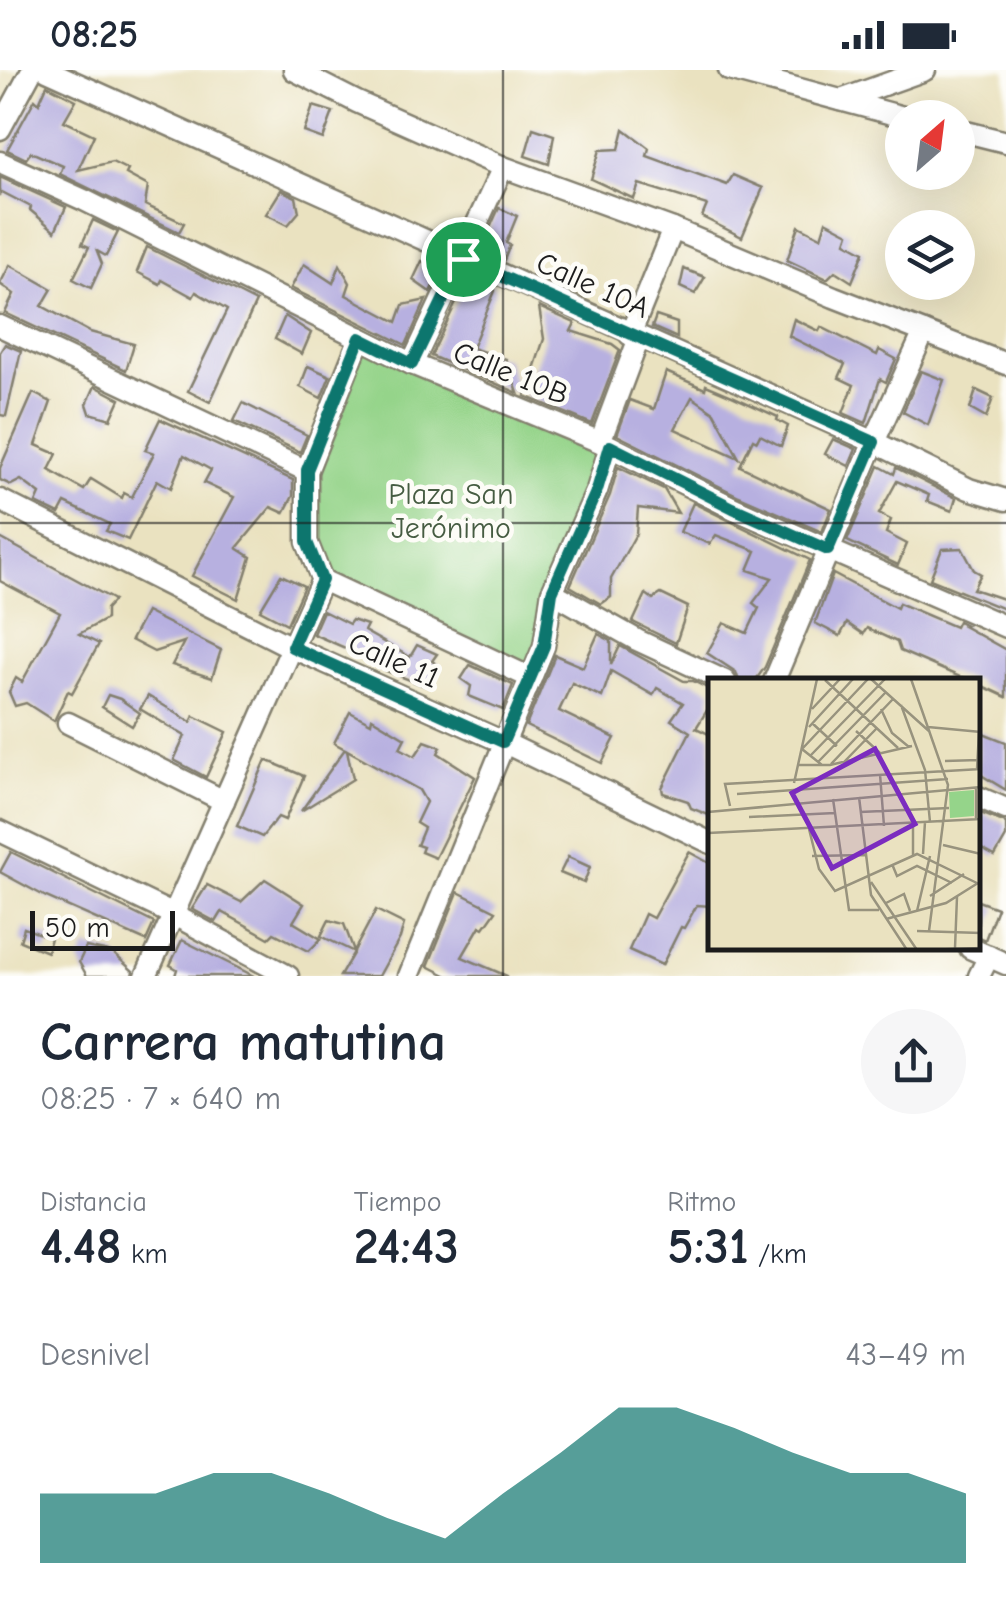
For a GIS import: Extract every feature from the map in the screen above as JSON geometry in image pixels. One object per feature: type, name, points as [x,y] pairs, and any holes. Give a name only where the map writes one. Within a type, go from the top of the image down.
[{"type":"street","points":[[0,128],[32,70]]},
{"type":"street","name":"Calle 10A","points":[[48,70],[874,442],[970,489],[1006,500]]},
{"type":"street","points":[[294,70],[503,167],[672,229],[1006,364]]},
{"type":"street","points":[[729,70],[885,112]]},
{"type":"street","points":[[840,101],[926,70]]},
{"type":"street","points":[[975,134],[1006,142]]},
{"type":"street","name":"Calle 10B","points":[[0,162],[412,364],[605,444],[733,508],[1006,627]]},
{"type":"street","points":[[412,364],[503,167]]},
{"type":"street","points":[[409,976],[544,646],[552,592],[597,490],[634,336],[672,229]]},
{"type":"street","points":[[0,326],[307,470]]},
{"type":"street","points":[[775,678],[924,332]]},
{"type":"street","points":[[360,338],[307,470],[307,542],[322,580],[530,678]]},
{"type":"street","name":"Calle 11","points":[[0,500],[292,647],[708,839]]},
{"type":"street","points":[[146,976],[322,580]]},
{"type":"street","points":[[552,592],[637,640],[718,678]]},
{"type":"street","points":[[68,723],[224,801]]},
{"type":"street","points":[[981,798],[1006,809]]},
{"type":"street","points":[[0,831],[288,976]]},
{"type":"street","points":[[979,976],[988,956]]},
{"type":"green space","name":"Plaza San Jerónimo","points":[[362,343],[606,449],[529,678],[326,581],[311,542],[309,475]]},
{"type":"building","points":[[47,85],[76,100],[64,121],[94,135],[78,170],[112,162],[128,170],[126,174],[148,186],[145,205],[184,223],[179,232],[60,174],[63,166],[31,152],[26,159],[7,150]]},
{"type":"building","points":[[313,106],[333,112],[323,139],[304,132]]},
{"type":"building","points":[[533,128],[554,135],[549,164],[525,156]]},
{"type":"building","points":[[624,129],[649,148],[647,156],[727,185],[733,175],[763,188],[742,237],[702,217],[707,205],[639,184],[634,199],[591,179],[600,150],[619,149]]},
{"type":"building","points":[[0,177],[66,207],[55,231],[31,207],[0,194]]},
{"type":"building","points":[[281,190],[296,197],[299,212],[288,225],[266,214]]},
{"type":"building","points":[[499,208],[517,216],[504,260],[480,250]]},
{"type":"building","points":[[93,220],[118,232],[106,256],[97,251],[102,264],[91,288],[73,279],[89,247],[82,244]]},
{"type":"building","points":[[826,221],[849,233],[846,242],[864,252],[852,282],[835,271],[827,279],[787,260],[799,226],[821,237]]},
{"type":"building","points":[[147,247],[256,302],[210,402],[188,391],[227,310],[196,292],[193,297],[137,272]]},
{"type":"building","points":[[422,261],[441,269],[430,292],[413,280]]},
{"type":"building","points":[[304,264],[333,283],[340,265],[350,283],[346,295],[397,322],[403,305],[426,300],[406,345],[291,288]]},
{"type":"building","points":[[10,265],[52,289],[42,306],[90,332],[134,344],[126,370],[5,313],[14,294],[0,284]]},
{"type":"building","points":[[684,269],[705,277],[695,294],[680,287]]},
{"type":"building","points":[[469,275],[494,286],[495,291],[472,348],[506,359],[518,393],[431,356]]},
{"type":"building","points":[[539,307],[575,323],[571,331],[620,350],[592,424],[525,396],[544,339]]},
{"type":"building","points":[[285,316],[311,333],[302,354],[275,339]]},
{"type":"building","points":[[656,316],[677,323],[677,338],[652,327]]},
{"type":"building","points":[[794,319],[819,331],[821,327],[877,355],[879,350],[896,359],[886,382],[880,379],[866,423],[843,413],[854,385],[839,378],[845,364],[789,336]]},
{"type":"building","points":[[5,344],[21,351],[6,416],[0,415],[0,352]]},
{"type":"building","points":[[308,366],[330,376],[321,398],[300,387]]},
{"type":"building","points":[[921,371],[944,380],[928,425],[903,412]]},
{"type":"building","points":[[666,372],[778,417],[788,426],[781,446],[760,435],[757,441],[753,439],[740,466],[831,509],[822,532],[617,435],[630,400],[654,409]],"holes":[[[692,397],[714,412],[739,458],[675,429]]]},
{"type":"building","points":[[95,386],[120,399],[111,419],[90,413],[87,404]]},
{"type":"building","points":[[976,390],[993,398],[986,418],[970,409]]},
{"type":"building","points":[[33,393],[51,402],[36,445],[57,454],[49,470],[84,490],[91,479],[122,498],[124,493],[132,497],[154,453],[145,450],[160,419],[293,480],[293,496],[284,513],[271,507],[237,548],[251,557],[238,599],[192,576],[234,497],[204,483],[211,470],[184,455],[171,488],[157,480],[128,540],[106,531],[110,524],[65,503],[59,514],[36,503],[40,494],[21,480],[11,485],[0,480],[0,468]]},
{"type":"building","points":[[243,403],[307,435],[300,452],[234,421]]},
{"type":"building","points":[[833,439],[856,449],[849,466],[825,454]]},
{"type":"building","points":[[879,466],[894,474],[896,468],[956,498],[952,511],[927,501],[929,495],[897,481],[879,514],[891,520],[886,533],[907,544],[898,565],[847,541]]},
{"type":"building","points":[[618,467],[664,489],[678,513],[638,508],[636,534],[611,579],[611,597],[601,604],[570,586],[610,495]]},
{"type":"building","points":[[693,503],[810,560],[757,678],[738,678],[736,672],[707,653],[724,623],[747,633],[759,608],[753,603],[772,578],[748,570],[756,551],[716,535],[710,544],[680,532]]},
{"type":"building","points":[[0,538],[114,600],[106,609],[106,619],[79,634],[99,644],[72,693],[68,691],[54,721],[26,703],[15,706],[9,692],[16,678],[22,682],[60,613],[0,581]]},
{"type":"building","points":[[962,548],[974,570],[981,574],[973,589],[1006,600],[1006,610],[930,579],[942,549]]},
{"type":"building","points":[[833,574],[897,608],[899,603],[955,627],[958,621],[1006,650],[1006,697],[981,685],[981,678],[960,677],[900,651],[897,642],[867,628],[863,634],[847,623],[840,636],[815,623]]},
{"type":"building","points":[[281,575],[304,586],[287,624],[260,610]]},
{"type":"building","points":[[646,594],[653,599],[661,594],[688,607],[676,643],[633,622]]},
{"type":"building","points":[[323,611],[349,624],[352,620],[367,625],[364,631],[410,657],[417,645],[437,654],[432,661],[438,665],[428,687],[313,634]]},
{"type":"building","points":[[146,612],[221,650],[212,678],[172,665],[184,642],[154,652],[131,640]]},
{"type":"building","points":[[598,634],[611,641],[611,665],[620,646],[684,681],[708,688],[708,709],[696,728],[708,734],[708,815],[691,808],[688,801],[663,793],[690,732],[671,720],[683,703],[657,688],[653,695],[611,671],[602,697],[572,683],[559,711],[615,738],[602,763],[526,726],[555,655],[583,667]]},
{"type":"building","points":[[470,665],[513,685],[503,710],[469,696],[471,686],[461,679]]},
{"type":"building","points":[[108,695],[140,713],[132,726],[102,707]]},
{"type":"building","points":[[148,696],[191,722],[194,716],[227,732],[206,777],[174,760],[185,736],[140,709]]},
{"type":"building","points":[[350,712],[371,723],[372,718],[405,738],[400,748],[415,756],[425,741],[441,747],[438,753],[475,777],[435,858],[421,852],[423,847],[417,845],[424,828],[416,823],[426,802],[419,790],[347,750],[353,779],[301,811],[345,749],[334,743]]},
{"type":"building","points":[[981,732],[1006,742],[1006,790],[981,775]]},
{"type":"building","points":[[266,760],[304,776],[285,820],[278,817],[262,837],[237,826]]},
{"type":"building","points":[[981,813],[1006,823],[1006,837],[995,856],[981,849]]},
{"type":"building","points":[[11,852],[154,923],[146,941],[0,872]]},
{"type":"building","points":[[689,852],[708,862],[708,906],[697,905],[662,965],[629,950],[645,914],[653,918]]},
{"type":"building","points":[[568,857],[590,867],[584,883],[560,873]]},
{"type":"building","points":[[265,879],[304,904],[293,922],[321,939],[309,951],[274,933],[269,938],[222,912],[216,922],[192,909],[207,885],[241,902]]},
{"type":"building","points":[[458,892],[496,911],[484,928],[480,926],[462,957],[507,976],[448,976],[428,966]]},
{"type":"building","points":[[981,902],[997,908],[985,940],[981,938]]},
{"type":"building","points":[[376,910],[404,924],[400,938],[379,976],[340,976],[354,952],[321,936],[329,920],[344,924],[354,951]]},
{"type":"building","points":[[24,928],[51,938],[47,952],[20,941]]},
{"type":"building","points":[[182,940],[254,976],[175,976],[177,969],[170,965]]},
{"type":"building","points":[[86,947],[113,953],[133,971],[132,976],[87,976],[79,962]]},
{"type":"route","points":[[463,259],[874,442],[828,550],[610,446],[597,490],[552,592],[544,646],[503,742],[292,647],[322,580],[307,542],[307,470],[360,338],[412,364],[463,259]]}]
